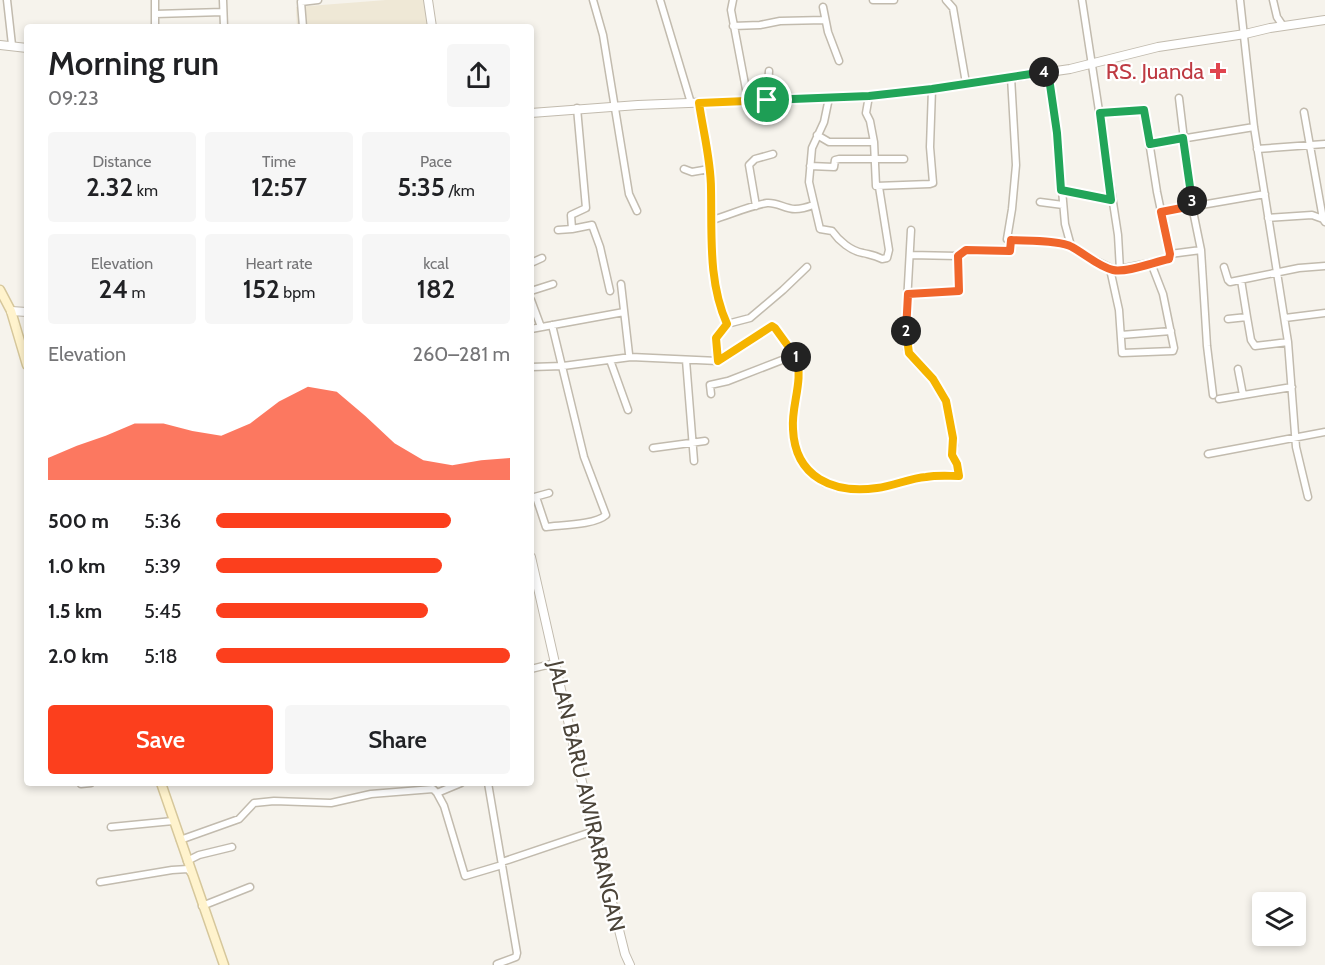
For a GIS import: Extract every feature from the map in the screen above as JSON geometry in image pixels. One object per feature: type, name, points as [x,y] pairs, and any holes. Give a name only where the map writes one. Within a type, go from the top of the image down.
[{"type":"main road","points":[[0,290],[11,311],[24,355]]},
{"type":"main road","points":[[162,786],[224,965]]},
{"type":"street","points":[[7,0],[12,45]]},
{"type":"street","points":[[155,0],[155,24]]},
{"type":"street","points":[[223,0],[224,24]]},
{"type":"street","points":[[303,24],[301,1],[318,0]]},
{"type":"street","points":[[428,0],[432,24]]},
{"type":"street","points":[[593,0],[603,35],[629,194],[637,212]]},
{"type":"street","points":[[660,0],[695,103],[709,169],[713,272],[720,310],[727,324]]},
{"type":"street","points":[[733,0],[731,10],[748,100]]},
{"type":"street","points":[[873,0],[894,0]]},
{"type":"street","points":[[946,0],[953,8],[966,83]]},
{"type":"street","points":[[1082,0],[1118,235],[1120,270]]},
{"type":"street","points":[[1240,0],[1257,149],[1288,342],[1295,438],[1308,497]]},
{"type":"street","points":[[1273,0],[1277,17],[1283,26]]},
{"type":"street","points":[[823,7],[825,20],[840,61]]},
{"type":"street","points":[[155,14],[224,12]]},
{"type":"street","points":[[734,26],[760,25],[780,21],[825,20]]},
{"type":"street","points":[[534,113],[577,108],[869,96],[932,89],[1092,64],[1158,47],[1325,20]]},
{"type":"street","points":[[0,45],[24,47]]},
{"type":"street","points":[[767,100],[769,71]]},
{"type":"street","points":[[1048,71],[1057,133],[1065,224],[1071,246]]},
{"type":"street","points":[[1011,77],[1016,165],[1012,209],[1006,239],[1071,246],[1110,269],[1120,270],[1169,259],[1170,254],[1144,110],[1100,113]]},
{"type":"street","points":[[879,187],[933,183],[930,147],[932,89]]},
{"type":"street","points":[[829,98],[824,122],[812,148],[810,166],[809,182],[820,230],[832,231],[837,238],[854,250],[875,254],[882,259],[886,258],[889,250],[879,187],[876,186],[874,142],[866,112],[869,96]]},
{"type":"street","points":[[1179,98],[1192,206],[1201,250],[1207,346],[1216,397],[1292,387]]},
{"type":"street","points":[[572,229],[571,215],[586,208],[577,108]]},
{"type":"street","points":[[1304,112],[1324,220]]},
{"type":"street","points":[[1150,144],[1254,127]]},
{"type":"street","points":[[817,135],[829,142],[874,142]]},
{"type":"street","points":[[1257,149],[1325,144]]},
{"type":"street","points":[[756,206],[749,165],[754,159],[773,154]]},
{"type":"street","points":[[810,166],[834,167],[835,160],[839,159],[904,159]]},
{"type":"street","points":[[684,170],[692,172],[709,169]]},
{"type":"street","points":[[1061,190],[1111,200]]},
{"type":"street","points":[[1161,212],[1265,194]]},
{"type":"street","points":[[1040,202],[1063,205]]},
{"type":"street","points":[[712,220],[731,212],[776,203],[794,209],[813,205]]},
{"type":"street","points":[[1268,218],[1312,215],[1324,220]]},
{"type":"street","points":[[558,230],[592,225],[600,247],[610,291]]},
{"type":"street","points":[[534,367],[631,357],[686,360],[718,358],[772,326],[795,355],[799,368],[792,428],[804,467],[824,483],[838,488],[879,488],[926,477],[959,476],[958,468],[952,457],[954,446],[949,412],[942,393],[925,369],[911,357],[907,349],[906,321],[911,230]]},
{"type":"street","points":[[910,255],[958,256],[966,250],[1010,251],[1011,240]]},
{"type":"street","points":[[1170,254],[1201,250]]},
{"type":"street","points":[[908,294],[959,291],[958,256]]},
{"type":"street","points":[[534,262],[542,258]]},
{"type":"street","points":[[1110,269],[1119,310],[1123,353],[1173,351],[1163,294],[1151,263]]},
{"type":"street","points":[[1224,267],[1229,281],[1299,268],[1325,266]]},
{"type":"street","points":[[718,358],[716,338],[727,324],[750,318],[807,267]]},
{"type":"street","points":[[1241,280],[1251,340],[1255,346],[1288,342]]},
{"type":"street","points":[[534,290],[553,284]]},
{"type":"street","points":[[621,284],[629,354]]},
{"type":"street","points":[[534,308],[541,327]]},
{"type":"street","points":[[11,311],[24,312]]},
{"type":"street","points":[[534,328],[624,312]]},
{"type":"street","points":[[1284,318],[1325,313]]},
{"type":"street","points":[[1228,319],[1247,317]]},
{"type":"street","points":[[549,493],[534,497],[546,527],[600,519],[606,515],[584,457],[552,325]]},
{"type":"street","points":[[1121,335],[1171,331]]},
{"type":"street","points":[[711,394],[712,384],[728,381],[795,355]]},
{"type":"street","points":[[610,360],[628,410]]},
{"type":"street","points":[[686,360],[694,461]]},
{"type":"street","points":[[1238,369],[1243,395]]},
{"type":"street","points":[[1208,454],[1325,432]]},
{"type":"street","points":[[652,447],[705,441]]},
{"type":"street","name":"JALAN BARU AWIRARANGAN","points":[[535,596],[555,663],[594,831],[625,954],[630,965]]},
{"type":"street","points":[[534,668],[555,663]]},
{"type":"street","points":[[437,792],[453,786]]},
{"type":"street","points":[[489,786],[517,955],[497,964]]},
{"type":"street","points":[[180,840],[239,819],[254,804],[274,801],[331,803],[371,794],[433,789],[444,806],[465,876],[594,831]]},
{"type":"street","points":[[111,827],[173,821]]},
{"type":"street","points":[[187,861],[199,855],[232,847]]},
{"type":"street","points":[[100,882],[172,870],[188,869],[191,873]]},
{"type":"street","points":[[202,906],[250,887]]},
{"type":"shaded area","points":[[386,0],[428,0],[431,24],[297,24],[296,7]]},
{"type":"place","name":"RS. Juanda","points":[[1218,71]]},
{"type":"route","points":[[1048,71],[1057,133],[1061,190],[1111,200],[1100,113],[1144,110],[1150,144],[1183,138],[1192,206],[1161,212],[1170,254],[1169,259],[1114,270],[1071,246],[1011,240],[1010,251],[966,250],[958,256],[959,291],[908,294],[907,349],[911,357],[933,379],[946,401],[954,446],[952,457],[957,464],[959,475],[926,477],[879,488],[838,488],[824,483],[804,467],[792,428],[799,368],[795,355],[775,328],[769,327],[718,361],[716,338],[727,324],[720,310],[713,272],[711,188],[699,103],[767,100],[869,96],[1048,71]]}]
